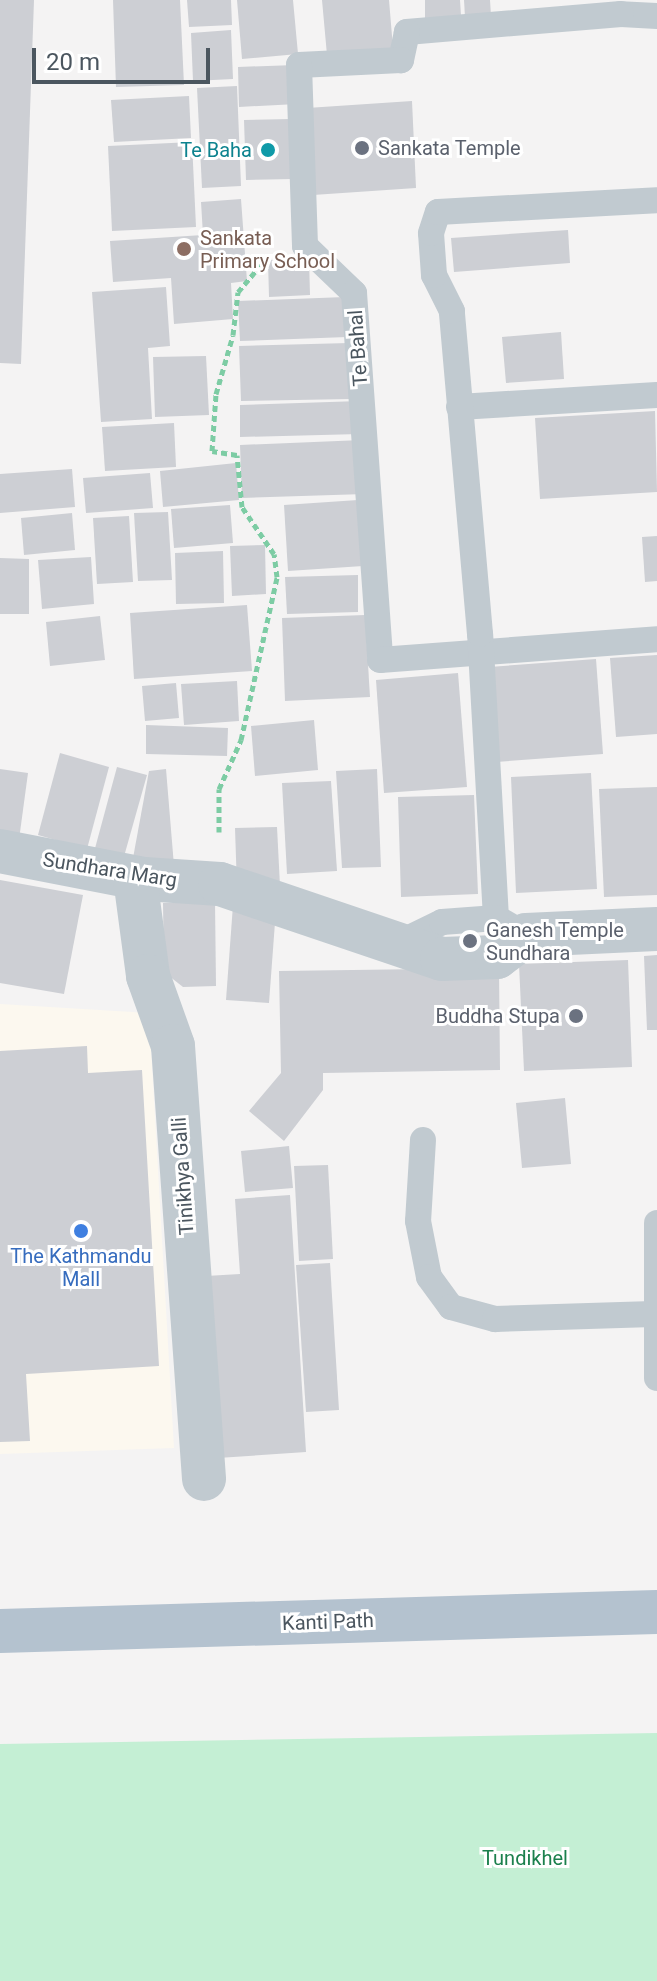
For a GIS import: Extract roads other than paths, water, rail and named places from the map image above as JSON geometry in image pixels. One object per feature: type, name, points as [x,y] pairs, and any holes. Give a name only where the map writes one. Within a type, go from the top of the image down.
[{"type":"main road","name":"Kanti Path","points":[[0,1631],[657,1612]]},
{"type":"street","name":"Sundhara Marg","points":[[0,851],[135,878],[220,884],[442,959],[497,957],[511,926]]},
{"type":"street","name":"Tinikhya Galli","points":[[135,878],[148,976],[173,1046],[204,1479]]},
{"type":"street","points":[[511,926],[657,929]]},
{"type":"lane","name":"Te Bahal","points":[[657,16],[621,14],[407,32],[401,60],[299,65],[305,246],[354,293],[380,660],[481,643],[657,639]]},
{"type":"lane","points":[[511,926],[481,643],[452,311],[434,275],[431,233],[438,212],[657,200]]},
{"type":"lane","points":[[459,407],[657,395]]},
{"type":"lane","points":[[481,643],[657,623]]},
{"type":"lane","points":[[423,1140],[418,1221],[429,1277],[451,1307],[495,1319],[653,1314]]},
{"type":"lane","points":[[657,1223],[653,1314],[657,1378]]},
{"type":"place","name":"Sankata Temple","points":[[362,148]]},
{"type":"place","name":"Te Baha","points":[[268,150]]},
{"type":"place","name":"Sankata Primary School","points":[[184,249]]},
{"type":"place","name":"Ganesh Temple Sundhara","points":[[470,941]]},
{"type":"place","name":"Buddha Stupa","points":[[576,1016]]},
{"type":"place","name":"The Kathmandu Mall","points":[[81,1231]]},
{"type":"park label","name":"Tundikhel","points":[[525,1858]]}]
